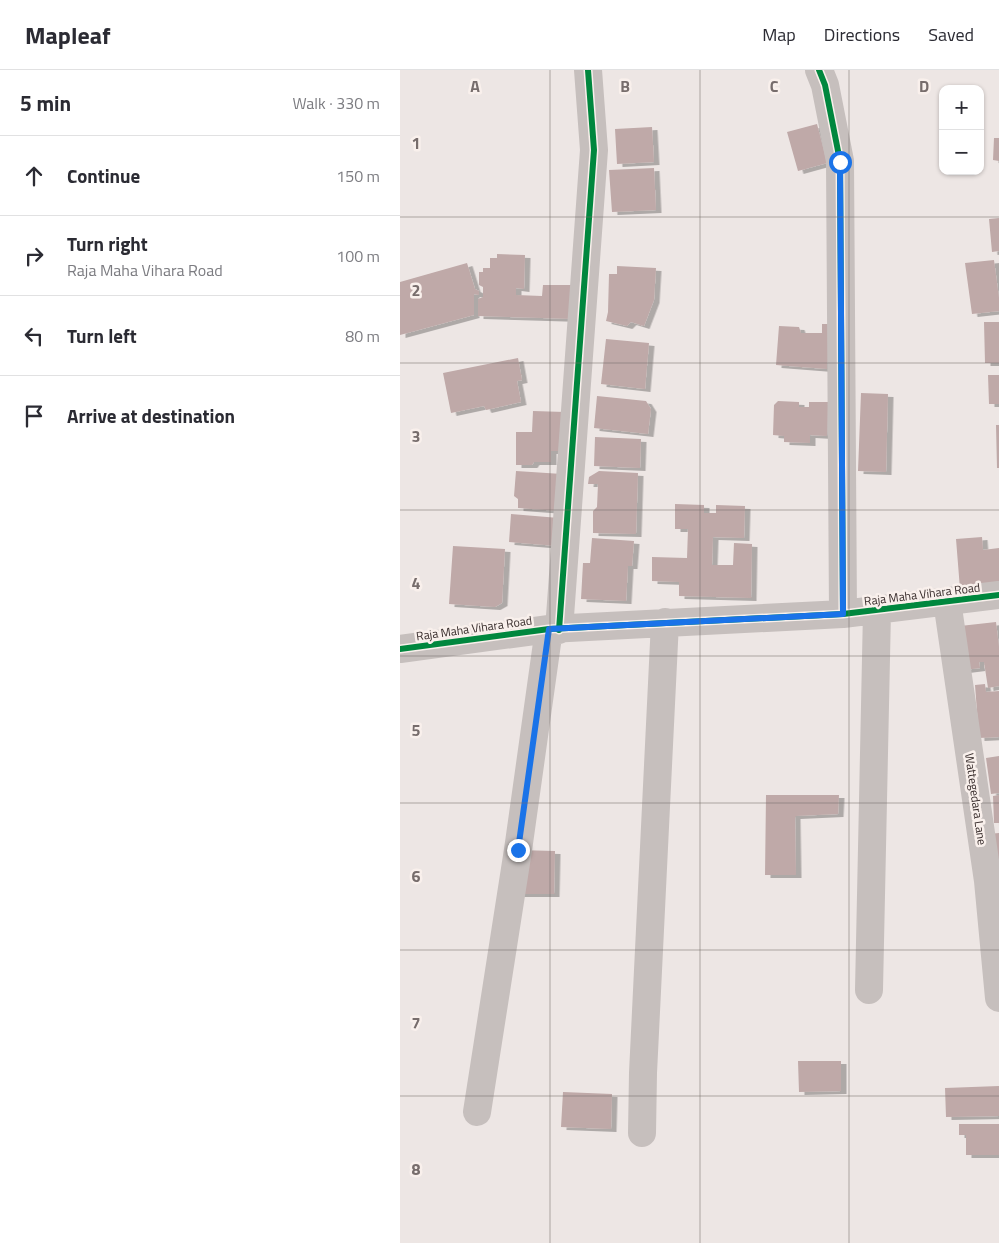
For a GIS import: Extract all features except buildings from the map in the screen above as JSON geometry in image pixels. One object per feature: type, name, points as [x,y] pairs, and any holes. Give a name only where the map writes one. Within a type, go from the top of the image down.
[{"type":"street","points":[[477,1112],[554,629],[594,150],[588,70]]},
{"type":"street","points":[[819,70],[824,85],[840,162],[843,614]]},
{"type":"street","name":"Raja Maha Vihara Road","points":[[400,650],[554,629],[843,614],[999,595]]},
{"type":"street","name":"Wattegedara Lane","points":[[947,601],[988,881],[999,998]]},
{"type":"street","points":[[869,990],[877,611]]},
{"type":"street","points":[[642,1133],[643,1064],[665,622]]},
{"type":"cycle path","points":[[559,630],[594,150],[588,70]]},
{"type":"cycle path","points":[[819,70],[825,85],[840,161],[843,614]]},
{"type":"cycle path","points":[[400,649],[549,629],[843,614],[999,595]]},
{"type":"route","points":[[518,850],[549,629],[559,630],[665,622],[843,614],[840,162]]}]
